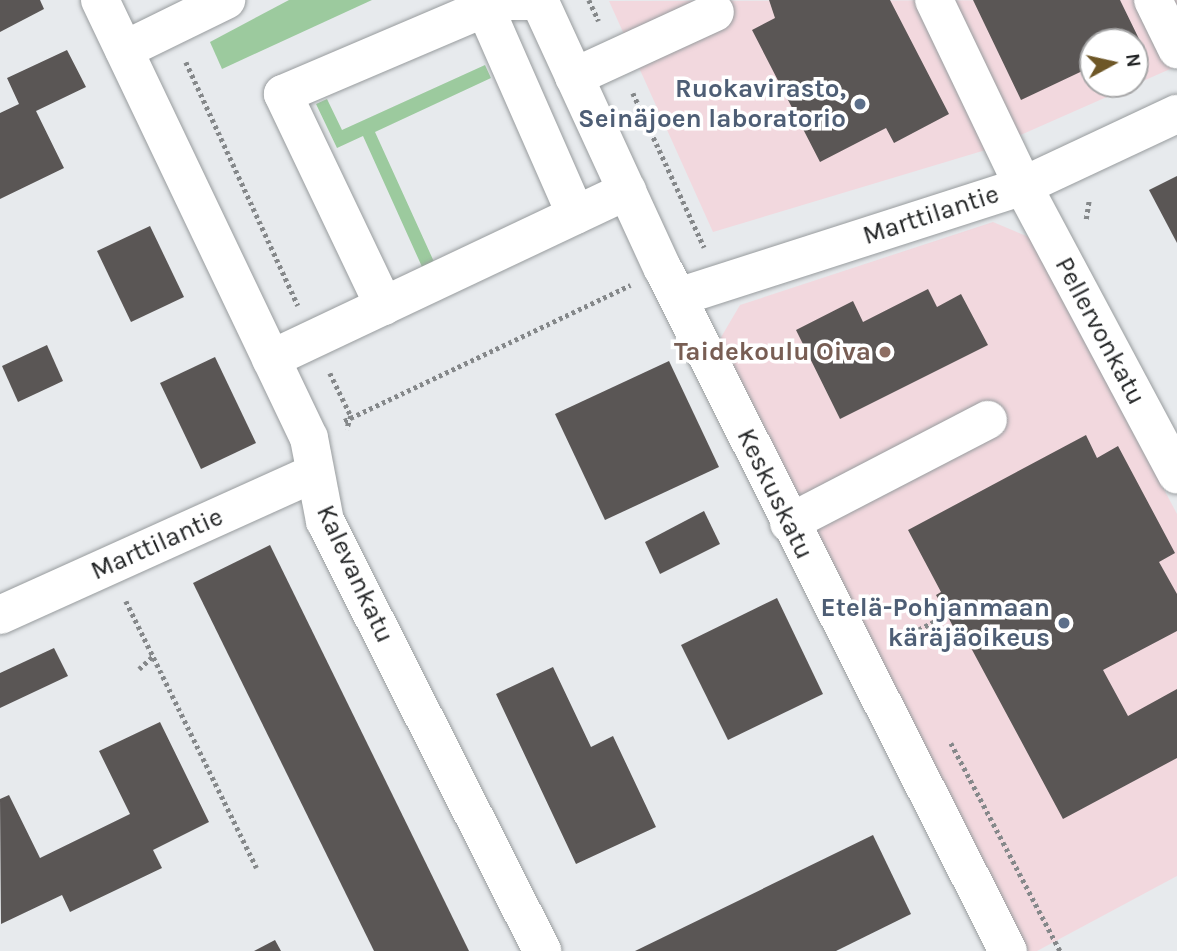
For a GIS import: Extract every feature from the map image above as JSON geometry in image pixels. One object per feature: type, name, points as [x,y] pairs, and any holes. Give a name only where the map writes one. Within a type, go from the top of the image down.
[{"type":"street","name":"Kalevankatu","points":[[100,0],[309,439],[325,522],[542,951]]},
{"type":"street","points":[[124,50],[226,0]]},
{"type":"street","name":"Pellervonkatu","points":[[934,0],[1023,186],[1177,475]]},
{"type":"street","points":[[1153,0],[1177,49]]},
{"type":"street","points":[[384,306],[284,94],[485,8],[510,1],[543,11]]},
{"type":"street","points":[[485,8],[576,215]]},
{"type":"street","name":"Keskuskatu","points":[[543,11],[671,283],[789,523],[1008,951]]},
{"type":"street","points":[[574,76],[715,12]]},
{"type":"street","name":"Marttilantie","points":[[671,283],[1023,186],[1177,114]]},
{"type":"street","points":[[271,359],[627,191]]},
{"type":"street","points":[[789,523],[988,419]]},
{"type":"street","name":"Marttilantie","points":[[0,615],[314,472]]},
{"type":"path","points":[[589,0],[704,248]]},
{"type":"path","points":[[170,27],[351,416],[671,283]]},
{"type":"path","points":[[108,566],[257,868]]},
{"type":"path","points":[[906,636],[947,615]]},
{"type":"path","points":[[139,669],[153,656]]},
{"type":"shaded area","points":[[1177,0],[1177,66],[1149,78],[1149,28],[1079,28],[1079,98],[1105,98],[989,149],[713,232],[609,1]]},
{"type":"shaded area","points":[[993,222],[1031,238],[1177,514],[1177,876],[1037,951],[1028,951],[720,339],[740,305]]},
{"type":"green space","points":[[289,0],[372,0],[222,69],[210,42]]},
{"type":"green space","points":[[485,65],[491,78],[375,132],[435,264],[423,269],[363,136],[337,148],[316,104],[327,99],[342,130]]},
{"type":"building","points":[[0,0],[40,0],[44,9],[0,32]]},
{"type":"building","points":[[769,0],[890,0],[949,114],[894,143],[886,128],[820,162],[752,30],[775,18]]},
{"type":"building","points":[[973,0],[1120,0],[1134,28],[1079,28],[1079,73],[1021,100]]},
{"type":"building","points":[[67,50],[86,87],[36,111],[64,168],[0,199],[0,113],[19,104],[7,78]]},
{"type":"building","points":[[1177,176],[1177,243],[1149,190]]},
{"type":"building","points":[[150,226],[184,297],[131,322],[97,251]]},
{"type":"building","points":[[928,289],[937,307],[961,294],[988,345],[840,419],[796,330],[853,301],[863,322]]},
{"type":"building","points":[[47,345],[63,381],[18,402],[2,366]]},
{"type":"building","points":[[215,357],[256,443],[201,469],[160,383]]},
{"type":"building","points":[[669,361],[719,467],[605,520],[555,414]]},
{"type":"building","name":"Etelä-Pohjanmaan käräjäoikeus","points":[[1086,435],[1097,458],[1118,446],[1175,553],[1159,562],[1177,594],[1177,631],[1103,670],[1128,716],[1177,689],[1177,758],[1063,819],[963,633],[958,636],[936,595],[941,592],[908,530]]},
{"type":"building","points":[[704,511],[720,544],[660,574],[645,542]]},
{"type":"building","points":[[270,545],[469,951],[374,951],[193,583]]},
{"type":"building","points":[[777,598],[823,694],[728,740],[681,645]]},
{"type":"building","points":[[54,648],[68,676],[0,708],[0,673]]},
{"type":"building","points":[[553,667],[591,747],[613,736],[656,827],[576,864],[496,694]]},
{"type":"building","points":[[160,722],[209,822],[153,850],[162,868],[70,912],[62,895],[1,924],[0,799],[9,795],[40,858],[130,814],[99,751]]},
{"type":"building","points":[[873,835],[911,914],[836,951],[635,951]]},
{"type":"building","points":[[275,940],[281,951],[254,951]]},
{"type":"place","name":"Ruokavirasto, Seinäjoen laboratorio","points":[[860,104]]},
{"type":"place","name":"Taidekoulu Oiva","points":[[885,352]]},
{"type":"place","name":"Etelä-Pohjanmaan käräjäoikeus","points":[[1064,623]]}]
